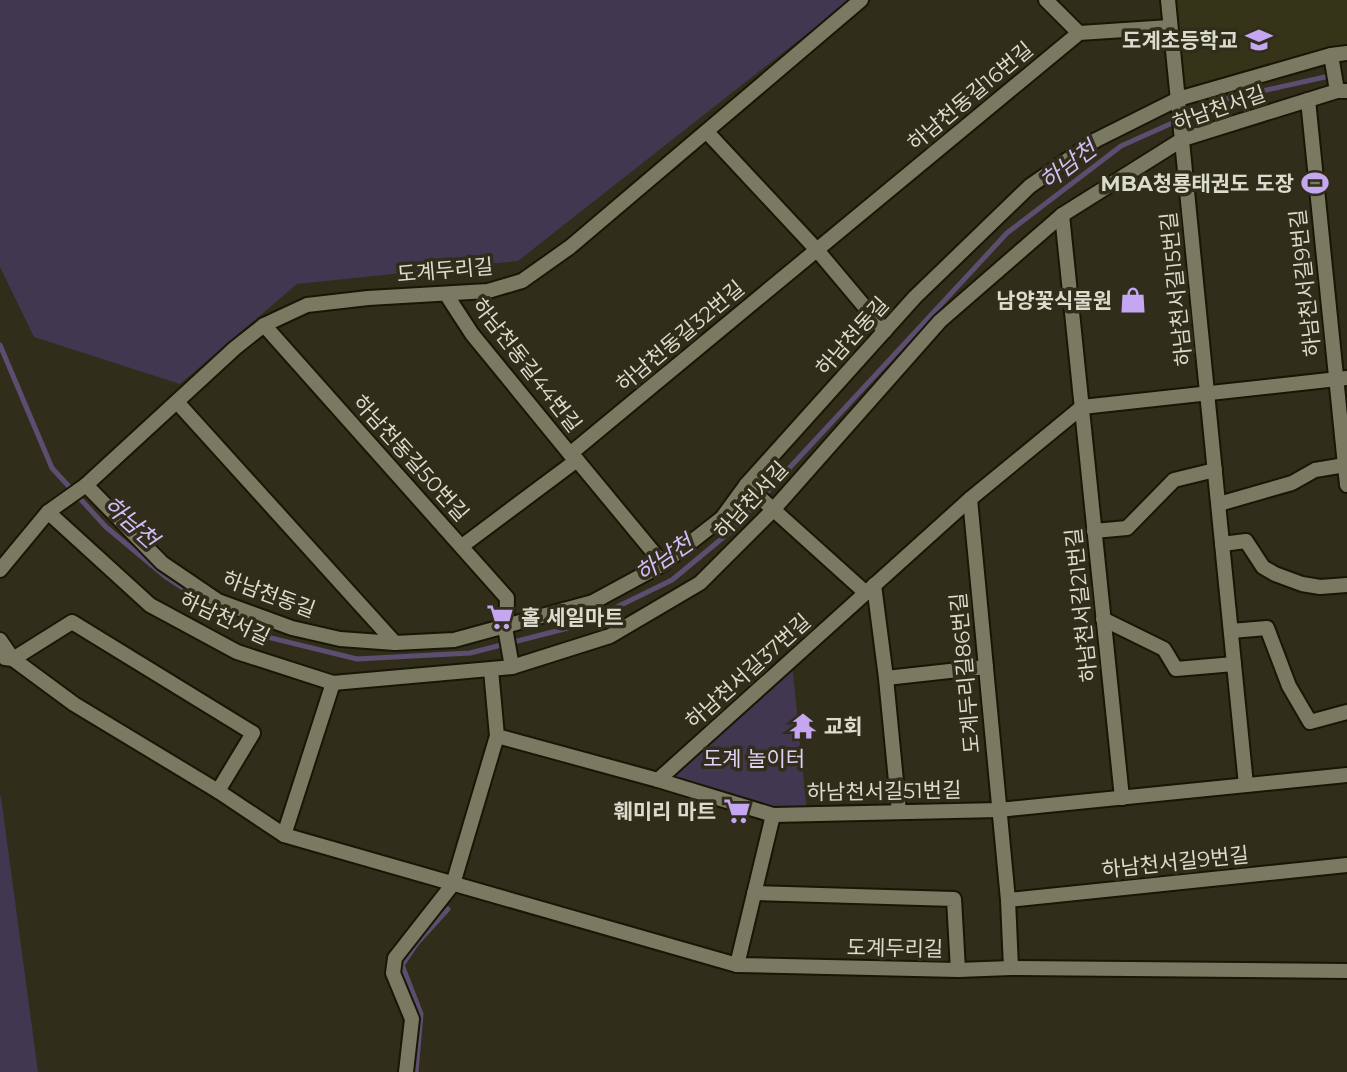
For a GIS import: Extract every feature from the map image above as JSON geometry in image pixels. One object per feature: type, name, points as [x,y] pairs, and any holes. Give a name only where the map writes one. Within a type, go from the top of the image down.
[{"type":"street","name":"도계두리길","points":[[0,570],[48,512],[85,486],[235,348],[264,325],[307,305],[368,298],[488,291],[522,281],[570,247],[861,0]]},
{"type":"street","points":[[1046,0],[1079,33],[1170,27]]},
{"type":"street","points":[[1168,0],[1178,103]]},
{"type":"street","name":"하남천동길16번길","points":[[817,250],[1079,33]]},
{"type":"street","name":"하남천동길","points":[[85,486],[162,563],[218,601],[292,628],[340,639],[395,643],[454,640],[506,630],[593,602],[663,564],[722,519],[915,297],[1030,186],[1096,139],[1178,103],[1331,55],[1347,53]]},
{"type":"street","points":[[1331,55],[1342,91]]},
{"type":"street","name":"하남천서길","points":[[48,512],[150,605],[237,652],[333,683],[491,670],[511,661],[610,635],[700,583],[940,321],[1062,215],[1182,135],[1342,91]]},
{"type":"street","name":"하남천서길9번길","points":[[1308,100],[1342,378],[1347,485]]},
{"type":"street","name":"하남천서길15번길","points":[[1178,103],[1246,785]]},
{"type":"street","points":[[707,132],[817,250],[884,331]]},
{"type":"street","name":"하남천서길21번길","points":[[1062,215],[1122,798]]},
{"type":"street","name":"하남천동길32번길","points":[[573,457],[817,250]]},
{"type":"street","name":"하남천동길44번길","points":[[446,293],[472,334],[663,564]]},
{"type":"street","name":"하남천동길50번길","points":[[264,325],[507,598],[506,630],[511,661]]},
{"type":"street","name":"하남천서길9번길","points":[[1208,393],[1342,378]]},
{"type":"street","name":"하남천서길15번길","points":[[1082,407],[1208,393]]},
{"type":"street","name":"하남천동길","points":[[177,402],[395,643]]},
{"type":"street","points":[[870,589],[970,499],[1082,407]]},
{"type":"street","name":"하남천동길44번길","points":[[462,546],[573,457]]},
{"type":"street","points":[[1219,504],[1292,483],[1315,470],[1345,459]]},
{"type":"street","points":[[1094,531],[1127,528],[1174,480],[1215,470]]},
{"type":"street","points":[[748,488],[870,589],[886,678],[899,812]]},
{"type":"street","name":"도계두리길86번길","points":[[970,499],[1008,900],[1011,968]]},
{"type":"street","points":[[1223,544],[1246,541],[1263,567],[1303,584],[1320,587],[1347,585]]},
{"type":"street","name":"하남천서길37번길","points":[[658,780],[870,589]]},
{"type":"street","points":[[1103,619],[1164,649],[1176,669],[1234,664]]},
{"type":"street","points":[[6,659],[72,622],[253,733],[218,791]]},
{"type":"street","points":[[1231,631],[1268,628],[1289,686],[1310,722],[1347,712]]},
{"type":"street","name":"도계두리길","points":[[0,640],[6,659],[284,835],[737,965],[958,970],[1011,968],[1347,971]]},
{"type":"street","points":[[886,678],[985,667]]},
{"type":"street","points":[[406,1072],[412,1019],[393,973],[395,957],[453,884],[497,736],[491,670]]},
{"type":"street","points":[[284,835],[333,683]]},
{"type":"street","name":"하남천서길51번길","points":[[497,736],[773,815],[999,810],[1347,775]]},
{"type":"street","points":[[737,965],[773,815]]},
{"type":"street","name":"하남천서길9번길","points":[[1008,900],[1347,865]]},
{"type":"street","points":[[754,893],[954,899],[958,970]]},
{"type":"shaded area","name":"도계초등학교","points":[[1168,0],[1347,0],[1347,53],[1178,99]]},
{"type":"green space","points":[[0,0],[850,0],[518,261],[297,284],[180,384],[34,337],[0,267]]},
{"type":"green space","name":"도계 놀이터","points":[[792,663],[807,813],[773,813],[661,779]]},
{"type":"green space","points":[[1,797],[38,1072],[0,1072]]},
{"type":"waterway","name":"하남천","points":[[0,345],[52,468],[106,527],[166,577],[251,633],[357,659],[470,653],[580,625],[672,580],[731,531],[1007,233],[1121,146],[1226,99],[1325,77]]},
{"type":"waterway","points":[[416,1072],[421,1014],[402,965],[417,943],[448,909]]},
{"type":"place","name":"도계초등학교","points":[[1259,40]]},
{"type":"place","name":"MBA청룡태권도 도장","points":[[1315,183]]},
{"type":"place","name":"남양꽃식물원","points":[[1133,300]]},
{"type":"place","name":"홀 세일마트","points":[[500,617]]},
{"type":"place","name":"교회","points":[[803,726]]},
{"type":"place","name":"훼미리 마트","points":[[737,811]]}]
